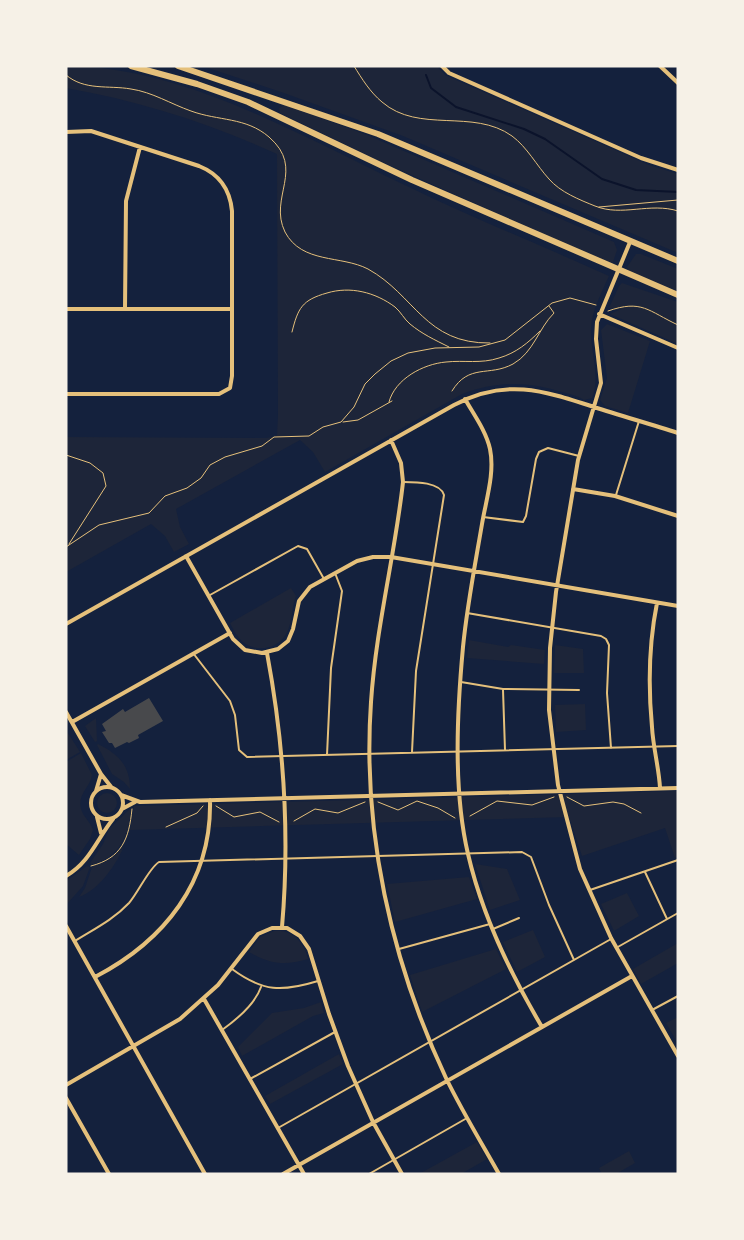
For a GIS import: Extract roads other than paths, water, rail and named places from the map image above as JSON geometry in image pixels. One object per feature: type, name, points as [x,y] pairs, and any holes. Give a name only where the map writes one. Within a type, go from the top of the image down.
[{"type":"main road","points":[[131,66],[152,69],[248,102],[390,170],[678,295]]},
{"type":"main road","points":[[178,66],[385,136],[678,261]]},
{"type":"street","points":[[442,66],[449,73],[615,146],[678,170]]},
{"type":"street","points":[[660,66],[678,83]]},
{"type":"street","points":[[66,132],[91,131],[140,146],[204,168],[225,186],[231,205],[232,309],[232,380],[228,390],[219,394],[66,394]]},
{"type":"street","points":[[125,309],[126,201],[140,146]]},
{"type":"street","points":[[630,242],[599,314],[596,339],[601,377],[579,456],[573,489],[557,586],[548,690],[559,791],[571,840],[589,890],[611,938],[678,1056]]},
{"type":"street","points":[[66,309],[232,309]]},
{"type":"street","points":[[599,314],[678,348]]},
{"type":"street","points":[[66,624],[465,399],[491,390],[519,388],[543,391],[678,433]]},
{"type":"street","points":[[465,399],[486,437],[490,451],[490,473],[467,613],[461,682],[459,751],[461,794],[468,854],[492,929],[521,990],[542,1027]]},
{"type":"street","points":[[391,440],[400,457],[403,482],[377,646],[371,701],[369,754],[377,856],[397,950],[412,996],[447,1080],[499,1174]]},
{"type":"street","points":[[573,489],[615,496],[678,516]]},
{"type":"street","points":[[186,556],[237,643],[245,650],[256,653],[267,653],[278,649],[288,641],[301,597],[310,587],[362,559],[391,557],[678,606]]},
{"type":"street","points":[[657,603],[650,669],[654,747],[660,788]]},
{"type":"street","points":[[72,722],[230,633]]},
{"type":"street","points":[[267,653],[282,756],[285,798],[286,859],[282,927]]},
{"type":"street","points":[[66,712],[101,774],[112,788],[135,802]]},
{"type":"street","points":[[101,774],[90,804],[97,817],[101,833]]},
{"type":"street","points":[[96,791],[102,788],[112,788]]},
{"type":"street","points":[[66,876],[78,869],[90,855],[101,833],[122,809],[135,802],[678,788]]},
{"type":"street","points":[[121,795],[122,809]]},
{"type":"street","points":[[95,977],[127,959],[148,943],[165,925],[188,893],[201,861],[206,842],[210,800]]},
{"type":"street","points":[[97,817],[103,820],[113,819]]},
{"type":"street","points":[[66,926],[205,1174]]},
{"type":"street","points":[[66,1085],[168,1027],[204,999],[232,969],[258,934],[272,928],[282,927],[296,933],[307,944],[335,1032],[356,1084],[402,1174]]},
{"type":"street","points":[[282,1174],[632,976]]},
{"type":"street","points":[[204,999],[304,1174]]},
{"type":"street","points":[[66,1098],[109,1174]]},
{"type":"lane","points":[[615,496],[638,421]]},
{"type":"lane","points":[[483,517],[523,522],[526,516],[536,458],[540,452],[548,448],[579,456]]},
{"type":"lane","points":[[403,482],[437,486],[443,493],[416,671],[412,752]]},
{"type":"lane","points":[[209,596],[298,546],[307,549],[324,579]]},
{"type":"lane","points":[[327,755],[331,668],[342,591],[336,573]]},
{"type":"lane","points":[[467,613],[600,636],[608,642],[607,693],[611,748]]},
{"type":"lane","points":[[193,653],[230,700],[235,715],[241,753],[249,757],[678,746]]},
{"type":"lane","points":[[461,682],[503,689],[579,690]]},
{"type":"lane","points":[[503,689],[505,750]]},
{"type":"lane","points":[[75,941],[103,925],[121,911],[136,894],[157,864],[201,861],[522,852],[530,855],[549,906],[574,960]]},
{"type":"lane","points":[[589,890],[678,860]]},
{"type":"lane","points":[[645,871],[667,919]]},
{"type":"lane","points":[[616,948],[678,913]]},
{"type":"lane","points":[[492,929],[519,918]]},
{"type":"lane","points":[[397,950],[490,924]]},
{"type":"lane","points":[[278,1128],[611,938]]},
{"type":"lane","points":[[232,969],[261,986],[286,989],[318,981]]},
{"type":"lane","points":[[222,1030],[246,1008],[257,995],[261,986]]},
{"type":"lane","points":[[652,1010],[678,996]]},
{"type":"lane","points":[[250,1078],[335,1032]]},
{"type":"lane","points":[[369,1174],[468,1118]]},
{"type":"waterway","points":[[426,75],[431,88],[456,107],[524,129],[545,139],[602,179],[636,190],[678,192]]}]
